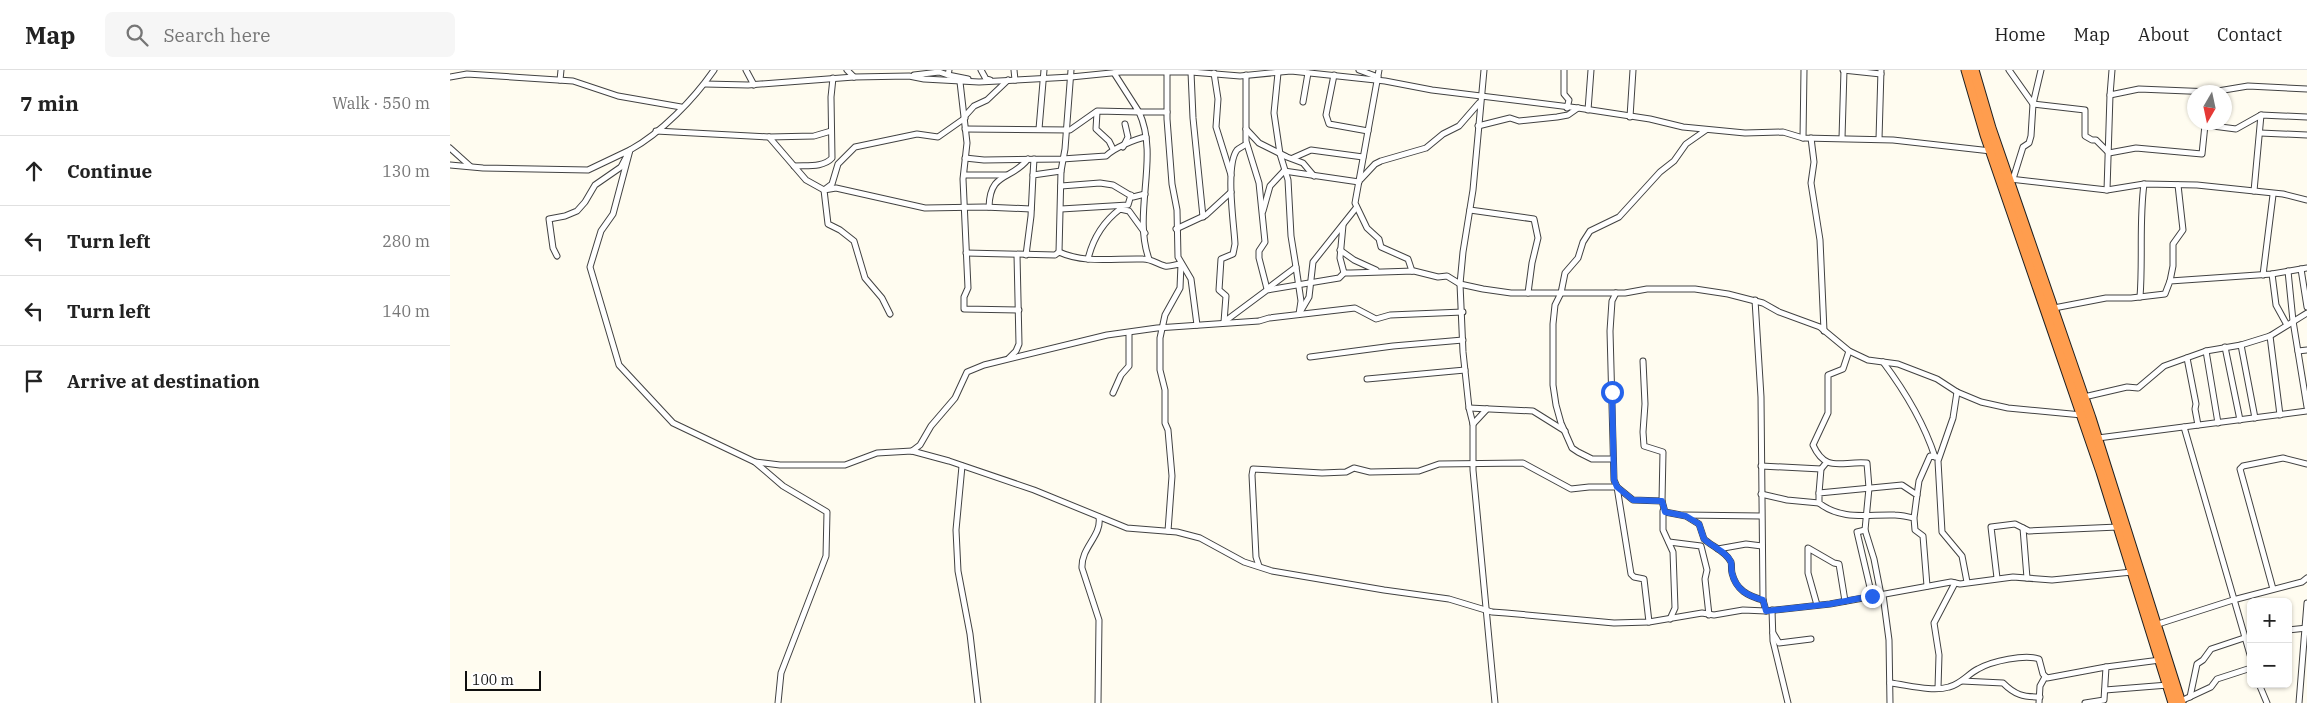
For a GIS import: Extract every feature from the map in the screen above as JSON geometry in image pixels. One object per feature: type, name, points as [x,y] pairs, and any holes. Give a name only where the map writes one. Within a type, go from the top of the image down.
[{"type":"highway","points":[[1966,70],[1991,151],[2082,415],[2132,572],[2154,626],[2160,660],[2168,685],[2178,702]]},
{"type":"highway","points":[[1974,70],[1989,121],[2011,179],[2098,438],[2178,702]]},
{"type":"street","points":[[560,80],[561,70]]},
{"type":"street","points":[[450,165],[588,170],[644,143],[682,108],[714,70]]},
{"type":"street","points":[[746,70],[754,85]]},
{"type":"street","points":[[847,70],[854,76]]},
{"type":"street","points":[[981,70],[986,79],[994,82]]},
{"type":"street","points":[[1014,70],[1015,80]]},
{"type":"street","points":[[1039,129],[1044,70]]},
{"type":"street","points":[[1059,252],[1061,171],[1067,130],[1071,70]]},
{"type":"street","points":[[1359,70],[1378,79]]},
{"type":"street","points":[[1299,314],[1309,298],[1313,262],[1356,208],[1362,157],[1379,70]]},
{"type":"street","points":[[1484,70],[1470,210],[1460,284],[1465,370],[1469,408],[1473,424],[1473,463],[1495,703]]},
{"type":"street","points":[[1564,70],[1564,94],[1569,100],[1566,108]]},
{"type":"street","points":[[1588,110],[1591,70]]},
{"type":"street","points":[[1630,117],[1633,70]]},
{"type":"street","points":[[1803,138],[1804,70]]},
{"type":"street","points":[[1842,138],[1844,70],[1881,72],[1879,139]]},
{"type":"street","points":[[2009,70],[2033,104],[2085,110],[2085,136],[2087,139],[2096,140],[2109,152]]},
{"type":"street","points":[[2041,70],[2033,104],[2031,136],[2029,143],[2023,148],[2011,179],[2107,190],[2144,184],[2178,185],[2283,194],[2307,200]]},
{"type":"street","points":[[2107,190],[2112,70]]},
{"type":"street","points":[[909,76],[938,71],[948,72],[980,82]]},
{"type":"street","points":[[704,84],[754,85],[854,76],[909,76],[960,82],[994,82],[1135,71],[1308,73],[1378,79],[1480,99],[1578,108],[1708,130],[1745,133],[1783,132],[1803,138],[1879,139],[1991,151]]},
{"type":"street","points":[[1165,71],[1172,184],[1177,210],[1176,229],[1181,264],[1180,288],[1165,315],[1164,327],[1160,338],[1160,370],[1165,390],[1165,423],[1168,430],[1172,476],[1168,531]]},
{"type":"street","points":[[1114,72],[1146,126],[1145,233],[1149,259]]},
{"type":"street","points":[[1192,72],[1193,118],[1203,217]]},
{"type":"street","points":[[1214,73],[1218,99],[1216,127],[1231,176]]},
{"type":"street","points":[[1249,73],[1246,144],[1259,183],[1259,199],[1263,213],[1265,242],[1260,251],[1259,258],[1267,289],[1296,267]]},
{"type":"street","points":[[1278,73],[1274,113],[1280,154],[1288,180],[1291,236],[1301,301],[1299,314]]},
{"type":"street","points":[[1303,102],[1308,73]]},
{"type":"street","points":[[450,77],[467,74],[573,81],[618,96],[682,108]]},
{"type":"street","points":[[1334,75],[1326,115],[1329,124],[1368,131]]},
{"type":"street","points":[[794,166],[816,165],[829,162],[833,155],[833,78]]},
{"type":"street","points":[[824,190],[832,184],[838,164],[855,147],[917,134],[938,137],[965,117],[974,106],[986,100],[1008,80]]},
{"type":"street","points":[[960,82],[965,117],[964,207],[968,288],[964,297],[964,309],[1019,310]]},
{"type":"street","points":[[2110,95],[2139,89],[2212,92],[2248,86],[2307,89]]},
{"type":"street","points":[[1359,182],[1375,164],[1389,158],[1426,148],[1442,134],[1459,126],[1480,99]]},
{"type":"street","points":[[1478,126],[1510,118],[1519,121],[1562,116],[1578,108]]},
{"type":"street","points":[[965,129],[1067,130],[1073,129],[1097,111],[1167,112]]},
{"type":"street","points":[[1097,111],[1096,129],[1109,141],[1113,149]]},
{"type":"street","points":[[2109,152],[2136,148],[2202,154],[2205,125],[2236,129],[2262,115],[2307,117]]},
{"type":"street","points":[[2254,191],[2262,115]]},
{"type":"street","points":[[1123,147],[1128,137],[1125,124]]},
{"type":"street","points":[[1246,129],[1259,142],[1280,154],[1303,163],[1314,176]]},
{"type":"street","points":[[1613,459],[1592,459],[1572,448],[1556,405],[1553,385],[1552,324],[1565,273],[1578,258],[1583,242],[1590,231],[1619,217],[1660,172],[1674,161],[1686,144],[1708,130]]},
{"type":"street","points":[[656,131],[768,138],[814,136],[832,131]]},
{"type":"street","points":[[2260,134],[2307,135]]},
{"type":"street","points":[[965,158],[984,160],[1062,159],[1106,156],[1113,149],[1123,147],[1134,139],[1146,137]]},
{"type":"street","points":[[768,138],[806,180],[824,190],[836,188],[925,208],[989,207],[1031,209]]},
{"type":"street","points":[[1811,138],[1814,162],[1811,183],[1820,240],[1824,331]]},
{"type":"street","points":[[1224,322],[1226,296],[1219,290],[1219,265],[1221,260],[1233,254],[1235,244],[1231,176],[1237,150],[1246,144]]},
{"type":"street","points":[[450,148],[471,167]]},
{"type":"street","points":[[556,256],[549,219],[565,216],[576,211],[585,202],[595,186],[621,167],[630,150]]},
{"type":"street","points":[[630,150],[613,214],[601,231],[590,267],[619,365],[673,423],[755,462],[784,486],[827,512],[826,556],[780,673],[778,703]]},
{"type":"street","points":[[1292,159],[1312,150],[1362,157]]},
{"type":"street","points":[[989,207],[990,191],[996,181],[1028,159]]},
{"type":"street","points":[[1026,255],[1034,159]]},
{"type":"street","points":[[1033,175],[1061,171]]},
{"type":"street","points":[[1284,171],[1359,182]]},
{"type":"street","points":[[1263,213],[1270,186],[1284,171]]},
{"type":"street","points":[[964,175],[1006,175]]},
{"type":"street","points":[[1061,186],[1100,183],[1113,185],[1131,195],[1145,194]]},
{"type":"street","points":[[2140,297],[2143,264],[2142,199],[2144,184]]},
{"type":"street","points":[[2054,308],[2106,298],[2165,294],[2170,281],[2173,244],[2183,230],[2178,185]]},
{"type":"street","points":[[824,190],[828,224],[840,230],[854,241],[865,278],[882,298],[890,314]]},
{"type":"street","points":[[1176,229],[1203,217],[1231,192]]},
{"type":"street","points":[[1131,195],[1129,208],[1145,233]]},
{"type":"street","points":[[2263,275],[2273,195]]},
{"type":"street","points":[[1060,208],[1129,208]]},
{"type":"street","points":[[1088,259],[1091,246],[1104,223],[1120,209],[1129,208]]},
{"type":"street","points":[[1356,208],[1369,231],[1379,239],[1382,247],[1408,259],[1412,271]]},
{"type":"street","points":[[1470,210],[1534,219],[1538,238],[1528,293]]},
{"type":"street","points":[[1343,224],[1340,250],[1344,274]]},
{"type":"street","points":[[1340,250],[1354,260],[1379,271]]},
{"type":"street","points":[[966,253],[1055,255],[1059,252],[1088,259],[1149,259],[1166,266],[1181,264]]},
{"type":"street","points":[[1007,359],[1016,351],[1019,344],[1017,255]]},
{"type":"street","points":[[1181,264],[1191,279],[1197,324]]},
{"type":"street","points":[[2170,281],[2263,275],[2304,268],[2307,307]]},
{"type":"street","points":[[1224,322],[1267,290],[1339,278],[1344,274],[1379,271],[1412,271],[1438,277],[1447,276],[1460,284],[1482,289],[1528,293],[1616,293],[1647,289],[1695,289],[1755,300],[1824,331],[1849,351],[1868,360],[1898,364],[1936,379],[1957,392],[1980,402],[2008,408],[2082,415]]},
{"type":"street","points":[[2098,438],[2280,415],[2307,409],[2293,321],[2288,271]]},
{"type":"street","points":[[2272,274],[2276,305],[2287,325]]},
{"type":"street","points":[[1604,292],[1612,301]]},
{"type":"street","points":[[1616,293],[1612,301],[1610,331],[1614,480],[1617,487],[1631,574],[1634,577],[1644,579],[1649,622]]},
{"type":"street","points":[[1550,294],[1556,305]]},
{"type":"street","points":[[1755,300],[1761,397],[1763,600],[1766,611]]},
{"type":"street","points":[[912,451],[920,446],[931,426],[955,398],[967,372],[1007,359],[1107,335],[1164,327],[1260,321],[1299,314],[1355,308],[1376,319],[1390,315],[1463,312]]},
{"type":"street","points":[[2084,396],[2127,387],[2138,388],[2164,366],[2206,351],[2241,345],[2270,336],[2307,313]]},
{"type":"street","points":[[1113,394],[1121,375],[1129,366],[1129,333]]},
{"type":"street","points":[[2270,336],[2280,415]]},
{"type":"street","points":[[1310,358],[1401,345],[1463,340]]},
{"type":"street","points":[[2241,345],[2255,418]]},
{"type":"street","points":[[2225,348],[2240,420]]},
{"type":"street","points":[[2298,351],[2307,350]]},
{"type":"street","points":[[1849,351],[1843,369],[1828,375],[1828,413],[1814,445],[1819,458],[1826,464],[1867,463],[1869,488],[1865,530],[1882,595],[1889,640],[1890,703]]},
{"type":"street","points":[[2206,351],[2218,423]]},
{"type":"street","points":[[2187,358],[2198,425]]},
{"type":"street","points":[[1643,361],[1644,446],[1663,452],[1663,530],[1674,552],[1675,608],[1670,619]]},
{"type":"street","points":[[1883,362],[1906,397],[1937,457],[1942,532],[1962,556],[1967,582]]},
{"type":"street","points":[[1367,380],[1465,370]]},
{"type":"street","points":[[1937,457],[1953,418],[1957,392]]},
{"type":"street","points":[[1469,408],[1533,411],[1565,431]]},
{"type":"street","points":[[1473,424],[1486,409]]},
{"type":"street","points":[[2184,427],[2247,646]]},
{"type":"street","points":[[755,462],[780,465],[845,465],[877,453],[912,451],[1034,490],[1127,528],[1168,531],[1200,538],[1244,562],[1259,566],[1300,576],[1449,599],[1487,610],[1614,623],[1649,622],[1702,613],[1735,613],[1742,610],[1766,611],[1817,606],[1927,586],[1997,578],[2052,580],[2132,572]]},
{"type":"street","points":[[1927,586],[1923,536],[1915,530],[1914,518],[1919,481],[1930,456],[1937,457]]},
{"type":"street","points":[[2273,590],[2240,469],[2243,466],[2280,458],[2307,464]]},
{"type":"street","points":[[1259,566],[1256,557],[1252,475],[1254,469],[1322,474],[1346,472],[1354,468],[1370,472],[1419,471],[1439,464],[1525,463],[1571,489],[1617,487],[1633,500],[1662,501]]},
{"type":"street","points":[[1819,503],[1821,469],[1826,464]]},
{"type":"street","points":[[962,466],[956,530],[958,571],[970,634],[978,703]]},
{"type":"street","points":[[1761,466],[1821,469]]},
{"type":"street","points":[[1819,492],[1902,485],[1917,495]]},
{"type":"street","points":[[1761,494],[1787,500],[1819,503],[1830,510],[1846,516],[1894,515],[1914,518]]},
{"type":"street","points":[[1664,511],[1681,515],[1761,516]]},
{"type":"street","points":[[1681,515],[1699,524],[1704,539],[1730,561],[1732,574],[1737,584],[1748,596],[1763,600]]},
{"type":"street","points":[[1098,517],[1100,524],[1085,549],[1082,559],[1082,568],[1098,620],[1098,703]]},
{"type":"street","points":[[1997,578],[1991,528],[2015,524],[2029,531],[2118,527]]},
{"type":"street","points":[[2023,528],[2027,578]]},
{"type":"street","points":[[1865,530],[1858,530],[1857,532],[1872,596]]},
{"type":"street","points":[[1670,542],[1701,546],[1707,570],[1705,579],[1709,614]]},
{"type":"street","points":[[1718,549],[1746,544],[1762,546]]},
{"type":"street","points":[[1817,606],[1808,573],[1808,548],[1839,564],[1846,601]]},
{"type":"street","points":[[2154,626],[2233,600],[2302,582],[2307,578]]},
{"type":"street","points":[[1938,688],[1939,655],[1934,623],[1955,583]]},
{"type":"street","points":[[2299,703],[2307,603]]},
{"type":"street","points":[[1772,610],[1772,632],[1788,703]]},
{"type":"street","points":[[2292,630],[2306,628]]},
{"type":"street","points":[[1772,632],[1779,643],[1811,639]]},
{"type":"street","points":[[2190,697],[2197,664],[2203,660],[2211,649],[2247,636]]},
{"type":"street","points":[[1890,683],[1946,688],[1961,682],[1978,669],[1996,662],[2032,658],[2039,659],[2045,677],[2040,686],[2040,700],[2018,695],[2003,683],[1961,682]]},
{"type":"street","points":[[2045,677],[2160,660]]},
{"type":"street","points":[[2085,703],[2104,700],[2106,667]]},
{"type":"street","points":[[2178,702],[2211,687],[2217,679],[2247,669]]},
{"type":"street","points":[[2105,690],[2168,685]]},
{"type":"street","points":[[2261,688],[2267,703]]},
{"type":"route","points":[[1612,392],[1614,480],[1617,487],[1633,500],[1662,501],[1665,512],[1686,516],[1699,524],[1704,539],[1710,545],[1719,549],[1730,561],[1732,574],[1737,584],[1748,596],[1763,600],[1766,611],[1830,604],[1872,596]]}]
